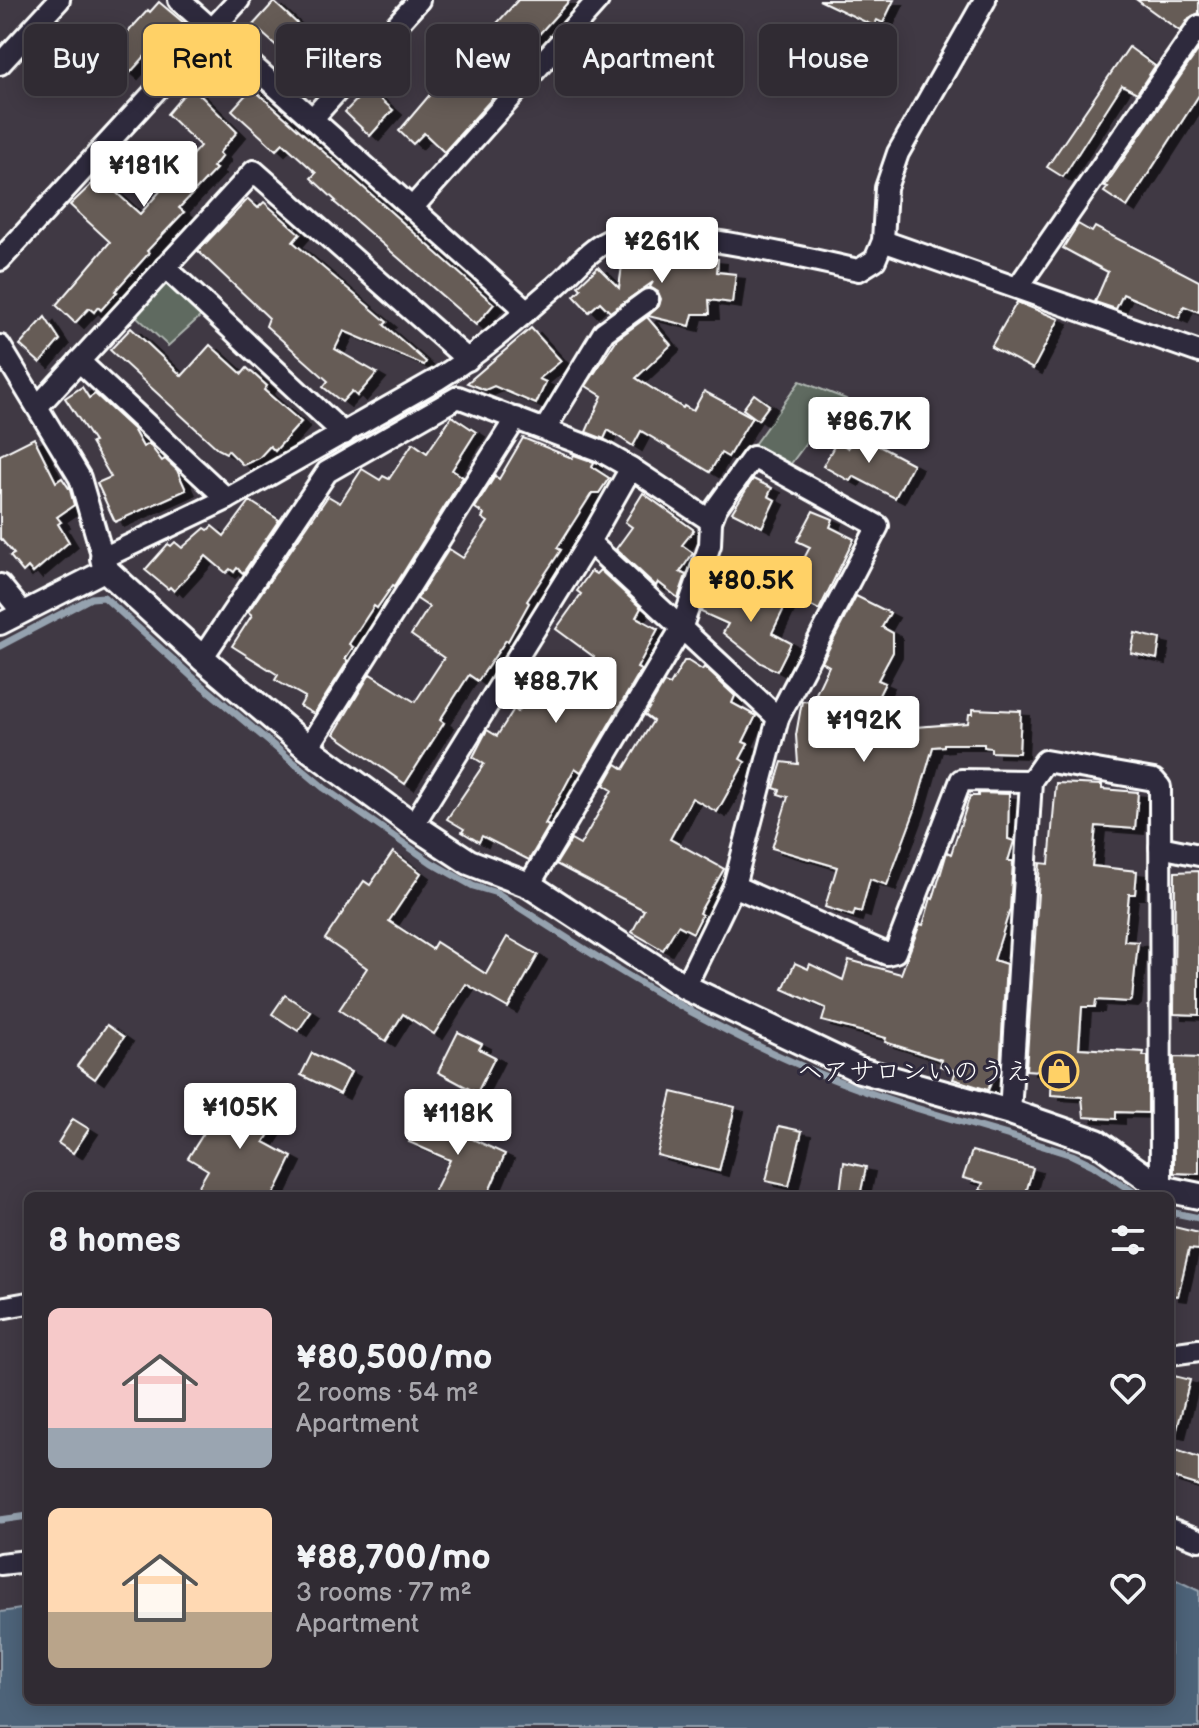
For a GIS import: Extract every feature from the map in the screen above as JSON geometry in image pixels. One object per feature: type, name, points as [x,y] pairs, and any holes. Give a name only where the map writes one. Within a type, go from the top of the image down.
[{"type":"street","points":[[0,64],[59,0]]},
{"type":"street","points":[[179,0],[205,24]]},
{"type":"street","points":[[217,24],[239,0]]},
{"type":"street","points":[[312,119],[419,0]]},
{"type":"street","points":[[412,208],[598,0]]},
{"type":"street","points":[[0,624],[438,379],[468,360],[605,242],[623,235],[652,234],[759,249],[859,270],[875,260],[883,241],[886,188],[898,153],[985,0]]},
{"type":"street","points":[[1018,287],[1199,26]]},
{"type":"street","points":[[260,73],[526,310]]},
{"type":"street","points":[[0,260],[151,96]]},
{"type":"street","points":[[38,406],[254,171],[468,360]]},
{"type":"street","points":[[883,241],[1199,352]]},
{"type":"street","points":[[165,267],[344,434]]},
{"type":"street","points":[[545,429],[604,332],[648,300]]},
{"type":"street","points":[[0,346],[80,478],[105,564],[202,658],[308,748],[413,825],[469,862],[529,885],[685,987],[860,1070],[1010,1112],[1097,1142],[1161,1188],[1199,1196]]},
{"type":"street","points":[[79,361],[227,499]]},
{"type":"street","points":[[438,379],[458,397],[603,452],[711,521]]},
{"type":"street","points":[[202,658],[327,472],[458,397]]},
{"type":"street","points":[[308,748],[516,418]]},
{"type":"street","points":[[529,885],[681,629],[710,545],[711,521],[716,508],[753,457],[878,526],[778,718],[734,886],[685,987]]},
{"type":"street","points":[[413,825],[589,542],[631,468]]},
{"type":"street","points":[[589,542],[778,718]]},
{"type":"street","points":[[0,585],[22,612]]},
{"type":"street","points":[[1010,1112],[1031,781],[1045,761],[1154,780],[1160,787],[1161,1188]]},
{"type":"street","points":[[734,886],[887,954],[895,952],[961,780],[1031,781]]},
{"type":"street","points":[[1160,847],[1199,855]]},
{"type":"street","points":[[0,1308],[24,1304]]},
{"type":"street","points":[[1174,1353],[1199,1350]]},
{"type":"street","points":[[1174,1531],[1199,1540]]},
{"type":"street","points":[[0,1564],[24,1561]]},
{"type":"green space","points":[[165,281],[202,315],[168,346],[135,315]]},
{"type":"green space","points":[[800,381],[846,399],[823,433],[816,430],[790,465],[753,446]]},
{"type":"water","points":[[1174,1579],[1199,1591],[1199,1728],[0,1728],[0,1612],[24,1609],[24,1704],[1174,1704]]},
{"type":"building","points":[[518,0],[570,0],[539,34],[539,24],[496,24]]},
{"type":"building","points":[[819,0],[894,0],[883,23],[877,20],[875,24]]},
{"type":"building","points":[[1137,0],[1199,0],[1199,13],[1189,18],[1180,31]]},
{"type":"building","points":[[159,2],[185,24],[143,24],[143,58],[129,74],[127,33],[148,10],[150,12]]},
{"type":"building","points":[[274,2],[298,24],[276,24],[276,45],[260,31],[260,24],[254,24]]},
{"type":"building","points":[[1129,47],[1155,66],[1137,93],[1122,85],[1063,177],[1047,167]]},
{"type":"building","points":[[1199,49],[1199,95],[1127,207],[1104,192],[1108,187],[1105,186]]},
{"type":"building","points":[[260,95],[494,304],[476,325],[334,202],[311,178],[316,173],[283,143],[276,150],[232,110],[245,96]]},
{"type":"building","points":[[182,96],[201,96],[237,132],[219,153],[222,156],[213,167],[216,169],[179,208],[184,212],[147,251],[149,253],[117,292],[101,310],[98,307],[94,312],[89,308],[75,323],[56,305],[110,242],[70,205],[99,177],[140,214],[200,146],[167,114]]},
{"type":"building","points":[[360,96],[377,96],[393,110],[370,136],[345,112]]},
{"type":"building","points":[[429,96],[494,96],[444,152],[424,133],[413,144],[399,131]]},
{"type":"building","points":[[248,199],[258,208],[264,202],[300,234],[293,242],[387,322],[384,325],[426,362],[424,365],[344,331],[335,349],[377,373],[357,396],[352,391],[342,402],[323,387],[328,381],[266,326],[269,318],[198,251]]},
{"type":"building","points":[[1078,224],[1092,232],[1095,227],[1199,281],[1199,312],[1184,306],[1179,318],[1123,294],[1116,309],[1095,302],[1108,272],[1063,248]]},
{"type":"building","points":[[624,250],[718,259],[717,272],[736,274],[732,303],[709,300],[710,314],[693,314],[690,326],[648,316],[659,306],[661,299],[658,292],[650,287],[653,282],[610,312],[600,302],[589,312],[574,296],[581,289],[578,286],[598,267],[619,288]]},
{"type":"building","points":[[1017,302],[1059,319],[1033,369],[991,347]]},
{"type":"building","points":[[45,317],[60,340],[40,363],[20,345]]},
{"type":"building","points":[[647,317],[671,345],[636,378],[683,408],[693,411],[704,391],[752,417],[728,457],[721,453],[710,472],[641,431],[633,446],[608,430],[604,439],[586,432],[602,396],[586,386],[617,339]]},
{"type":"building","points":[[131,328],[182,376],[210,345],[242,374],[247,368],[267,386],[264,390],[301,422],[275,451],[270,446],[259,458],[243,465],[228,450],[226,453],[218,449],[110,350]]},
{"type":"building","points":[[531,328],[561,361],[539,379],[546,382],[536,404],[494,386],[485,390],[467,383]]},
{"type":"building","points":[[82,387],[89,398],[95,394],[133,429],[143,447],[149,444],[162,461],[165,459],[177,470],[186,490],[115,522],[97,483],[111,477],[91,443],[94,442],[65,398]]},
{"type":"building","points":[[754,394],[769,405],[758,420],[743,409]]},
{"type":"building","points":[[452,416],[476,432],[452,470],[463,477],[395,586],[377,608],[374,606],[349,644],[353,647],[345,659],[348,661],[314,714],[300,706],[305,697],[275,680],[278,675],[232,646],[252,615],[248,612],[328,496],[340,503],[362,469],[380,480],[383,476],[389,479],[413,443],[427,453]]},
{"type":"building","points":[[856,434],[913,464],[895,498],[853,476],[850,481],[823,466],[837,441],[848,448]]},
{"type":"building","points":[[34,438],[56,482],[62,478],[70,490],[74,505],[57,517],[69,542],[33,573],[28,567],[23,572],[10,556],[14,554],[0,538],[0,455]]},
{"type":"building","points":[[523,438],[572,458],[574,455],[594,462],[592,467],[609,478],[599,493],[592,493],[557,548],[561,550],[527,601],[529,603],[508,641],[478,681],[469,675],[440,720],[444,723],[405,784],[334,734],[370,674],[415,702],[444,658],[411,635],[429,607],[417,599],[449,549],[463,558],[488,522],[482,518],[484,514],[475,508],[495,476],[499,479]]},
{"type":"building","points":[[753,479],[772,488],[768,496],[775,500],[762,527],[732,512]]},
{"type":"building","points":[[643,493],[694,530],[682,545],[693,553],[680,572],[686,575],[678,598],[658,582],[656,586],[616,549],[632,527],[625,522]]},
{"type":"building","points":[[250,501],[279,520],[243,573],[237,568],[234,572],[230,569],[226,573],[206,556],[174,591],[145,570],[168,544],[171,546],[175,542],[182,548],[205,528],[208,530],[212,526],[224,536]]},
{"type":"building","points":[[813,511],[833,519],[830,527],[854,539],[819,610],[786,593],[810,547],[797,541]]},
{"type":"building","points":[[600,570],[641,608],[636,617],[658,629],[637,668],[641,670],[581,772],[575,768],[545,824],[549,826],[529,860],[482,836],[479,842],[447,819],[484,764],[473,757],[487,730],[497,736],[514,709],[518,712],[536,685],[566,704],[594,657],[556,629],[581,594],[577,591],[591,571],[596,574]]},
{"type":"building","points":[[710,586],[759,610],[771,588],[789,598],[772,633],[791,643],[777,671],[761,663],[723,633],[728,624],[701,612]]},
{"type":"building","points":[[856,596],[890,613],[882,627],[893,633],[893,652],[878,680],[885,683],[861,731],[968,723],[973,709],[1021,711],[1019,753],[991,752],[991,748],[984,747],[984,744],[933,747],[915,810],[887,885],[870,879],[861,912],[855,910],[853,916],[825,907],[837,867],[772,848],[788,797],[778,794],[780,790],[774,788],[782,762],[798,764],[796,735],[802,701],[812,702],[829,666],[822,662]]},
{"type":"building","points":[[1135,633],[1160,639],[1157,659],[1131,653]]},
{"type":"building","points":[[684,661],[702,670],[704,667],[735,696],[732,703],[756,716],[743,742],[748,744],[740,759],[745,762],[717,812],[692,798],[670,839],[724,869],[699,913],[702,915],[693,933],[678,925],[663,950],[632,932],[644,910],[556,864],[571,840],[580,845],[612,790],[604,785],[616,764],[624,769],[653,721],[645,715],[664,683],[670,685]]},
{"type":"building","points":[[1056,783],[1102,785],[1102,789],[1138,792],[1135,829],[1096,826],[1092,866],[1137,871],[1135,894],[1129,894],[1124,941],[1138,942],[1132,999],[1129,1002],[1096,1000],[1095,1007],[1082,1007],[1079,1048],[1144,1052],[1143,1056],[1148,1056],[1148,1113],[1116,1112],[1116,1119],[1084,1117],[1082,1097],[1051,1095],[1052,1072],[1026,1070],[1040,863],[1049,864]]},
{"type":"building","points":[[978,793],[1009,794],[1008,839],[1014,841],[1008,861],[1013,861],[1010,909],[994,960],[1006,964],[1000,1069],[997,1069],[988,1090],[953,1079],[956,1071],[940,1066],[942,1060],[885,1042],[886,1038],[822,1021],[826,1008],[783,989],[795,963],[808,969],[810,964],[843,980],[849,960],[901,974],[933,899],[947,852],[951,854],[970,796],[978,796]]},
{"type":"building","points":[[393,852],[421,873],[389,921],[432,949],[436,942],[486,974],[507,937],[538,955],[508,1008],[466,984],[434,1034],[403,1014],[386,1041],[339,1010],[367,968],[325,939],[364,881],[370,885]]},
{"type":"building","points":[[1199,871],[1199,1015],[1174,1014],[1175,872]]},
{"type":"building","points":[[285,995],[311,1012],[298,1031],[272,1014]]},
{"type":"building","points":[[107,1025],[124,1037],[95,1079],[77,1066]]},
{"type":"building","points":[[458,1032],[482,1044],[479,1049],[495,1057],[477,1093],[438,1072]]},
{"type":"building","points":[[312,1053],[351,1072],[340,1094],[301,1075]]},
{"type":"building","points":[[1174,1057],[1199,1058],[1199,1174],[1174,1173]]},
{"type":"building","points":[[231,1090],[251,1103],[255,1097],[279,1112],[264,1142],[292,1157],[275,1192],[195,1192],[208,1170],[188,1158]]},
{"type":"building","points":[[672,1092],[735,1107],[719,1171],[657,1155]]},
{"type":"building","points":[[424,1109],[458,1125],[455,1131],[505,1154],[489,1192],[434,1192],[450,1160],[409,1142]]},
{"type":"building","points":[[73,1119],[89,1129],[73,1153],[58,1143]]},
{"type":"building","points":[[779,1126],[802,1131],[789,1186],[766,1181]]},
{"type":"building","points":[[972,1151],[1033,1168],[1026,1192],[987,1192],[980,1190],[983,1183],[963,1178]]},
{"type":"building","points":[[844,1162],[866,1167],[861,1192],[840,1192]]},
{"type":"building","points":[[1174,1227],[1199,1233],[1199,1250],[1189,1249],[1178,1296],[1174,1296]]},
{"type":"building","points":[[1174,1376],[1190,1380],[1174,1433]]},
{"type":"building","points":[[1174,1449],[1199,1458],[1199,1486],[1174,1478]]},
{"type":"waterway","points":[[0,646],[91,598],[104,597],[191,676],[324,788],[432,863],[473,886],[497,893],[660,995],[745,1040],[833,1079],[922,1110],[1072,1155],[1133,1192]]},
{"type":"waterway","points":[[1174,1213],[1199,1218]]},
{"type":"waterway","points":[[0,1520],[24,1517]]},
{"type":"place","name":"ヘアサロンいのうえ","points":[[1059,1071]]}]
